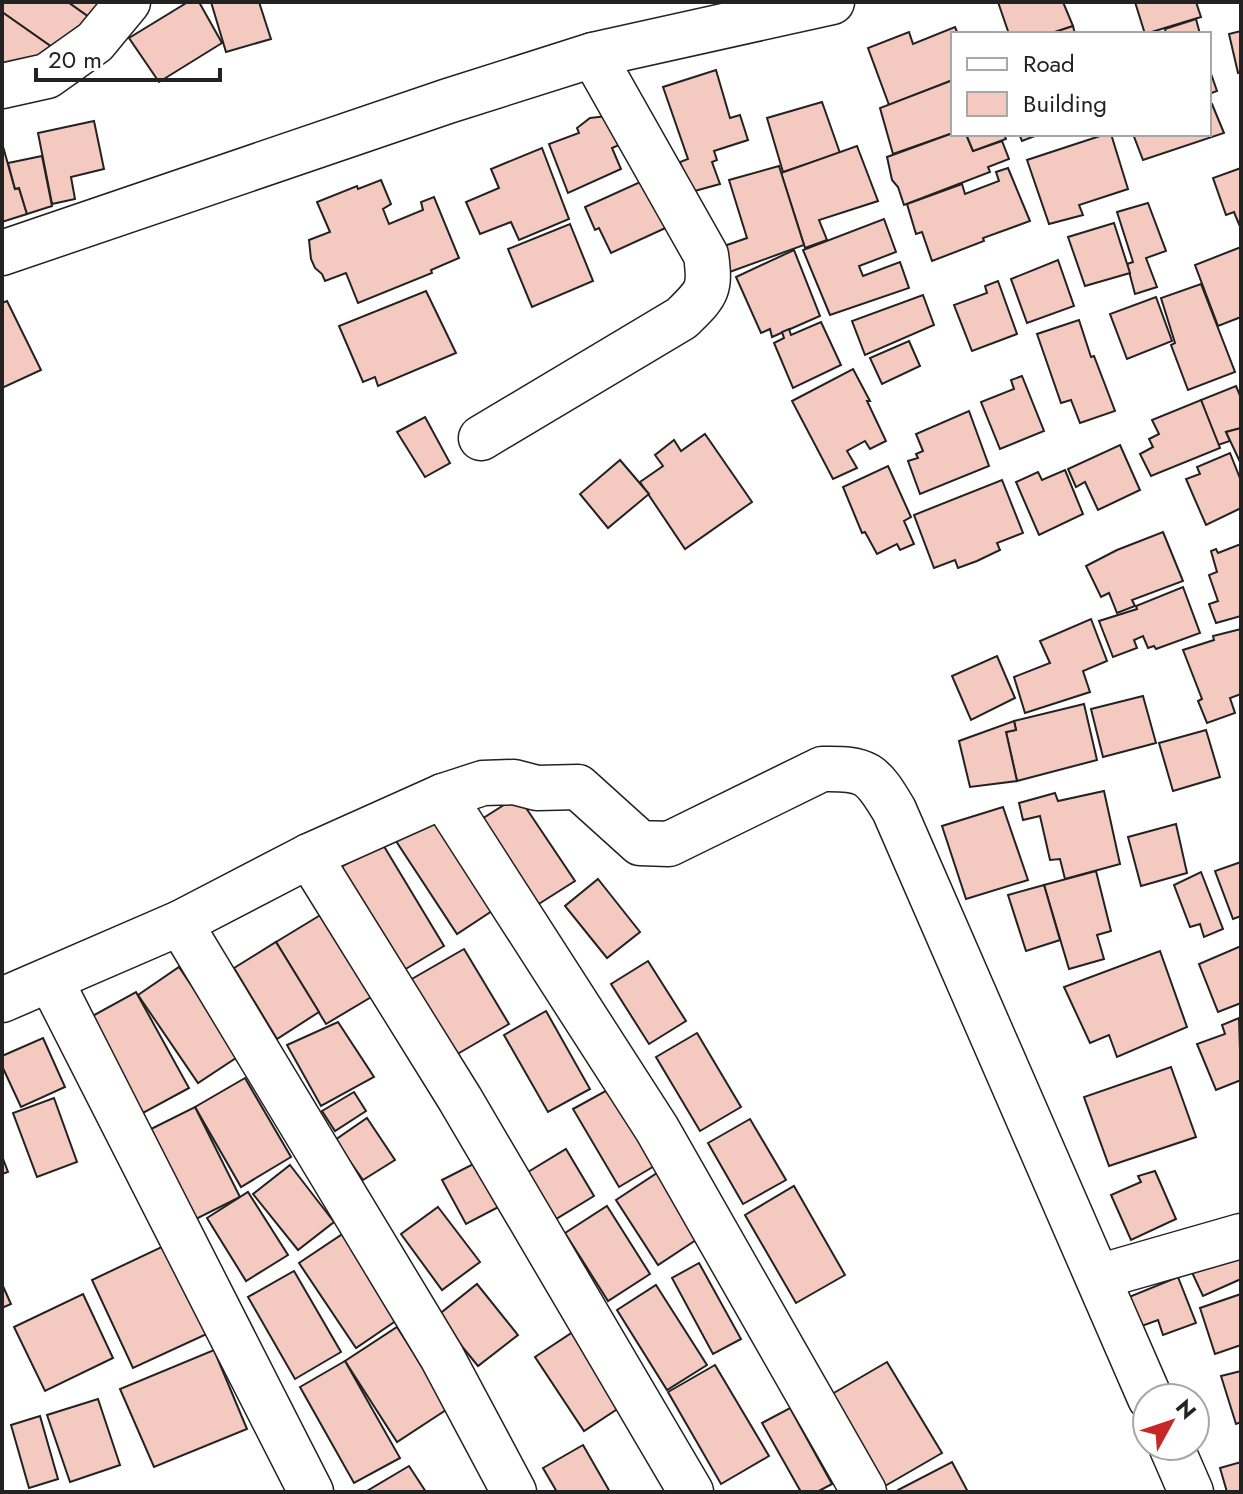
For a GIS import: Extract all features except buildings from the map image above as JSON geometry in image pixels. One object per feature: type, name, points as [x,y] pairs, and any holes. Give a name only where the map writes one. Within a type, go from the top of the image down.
[{"type":"street","points":[[2,86],[47,76],[95,42],[128,2]]},
{"type":"street","points":[[2,253],[448,101],[593,55],[832,2]]},
{"type":"street","points":[[481,438],[682,318],[706,294],[709,274],[706,255],[593,55]]},
{"type":"street","points":[[2,1000],[180,923],[309,856],[443,796],[483,783],[514,782],[537,788],[578,787],[640,843],[669,844],[822,769],[850,768],[876,779],[894,810],[1143,1382]]},
{"type":"street","points":[[443,796],[657,1129],[864,1492]]},
{"type":"street","points":[[309,856],[460,1099],[691,1492]]},
{"type":"street","points":[[180,923],[442,1357],[514,1492]]},
{"type":"street","points":[[51,981],[311,1492]]},
{"type":"street","points":[[1098,1277],[1241,1236]]},
{"type":"street","points":[[1178,1462],[1191,1492]]}]
